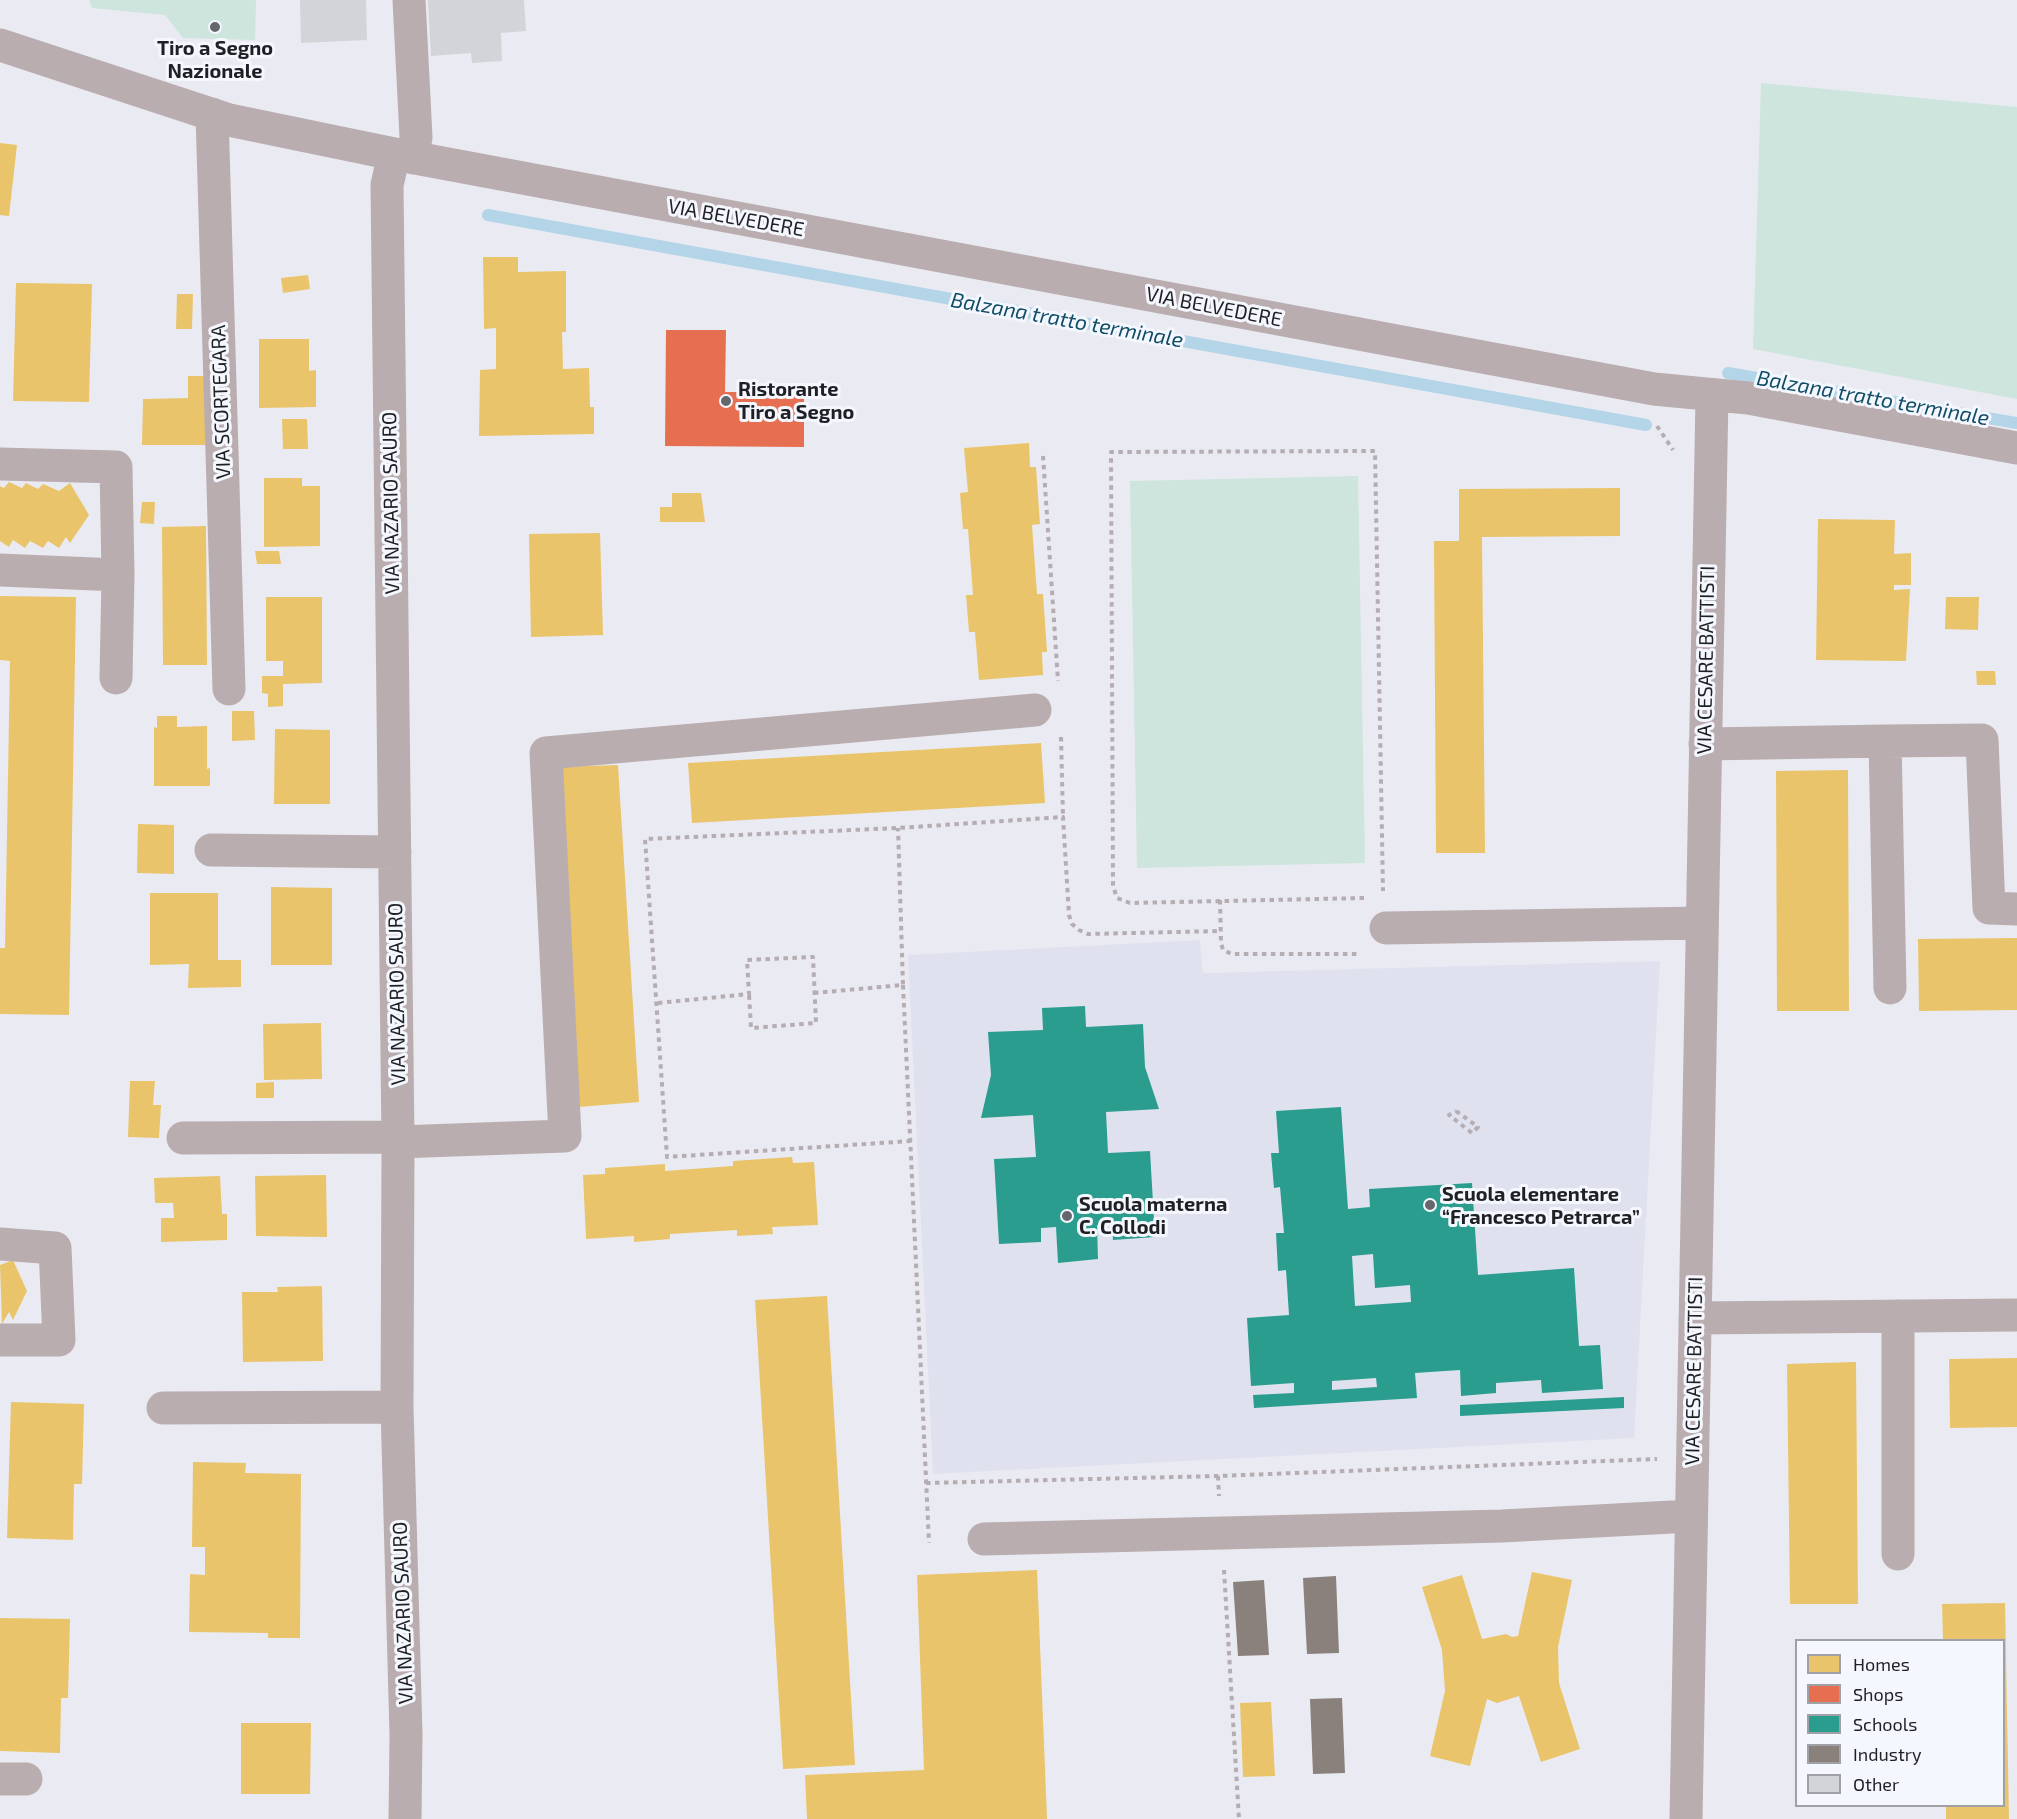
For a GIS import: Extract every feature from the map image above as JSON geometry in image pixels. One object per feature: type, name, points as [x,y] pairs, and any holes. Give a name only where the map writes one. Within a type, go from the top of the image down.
[{"type":"street","points":[[0,45],[212,114],[403,156],[416,137],[409,0]]},
{"type":"street","name":"VIA SCORTEGARA","points":[[212,114],[229,689]]},
{"type":"street","name":"VIA BELVEDERE","points":[[403,156],[1642,387],[1748,399],[2017,448]]},
{"type":"street","name":"VIA NAZARIO SAURO","points":[[403,156],[387,196],[398,1139],[397,1407],[406,1736],[405,1819]]},
{"type":"street","name":"VIA CESARE BATTISTI","points":[[1686,1819],[1712,396]]},
{"type":"street","points":[[0,464],[116,467],[118,574],[116,678]]},
{"type":"street","points":[[0,570],[118,574]]},
{"type":"street","points":[[183,1138],[398,1139],[564,1136],[546,753],[1035,710]]},
{"type":"street","points":[[1704,744],[1982,740],[1989,908],[2017,909]]},
{"type":"street","points":[[1885,741],[1890,988]]},
{"type":"street","points":[[211,850],[395,852]]},
{"type":"street","points":[[1385,913],[1702,923]]},
{"type":"street","points":[[0,1244],[55,1248],[59,1340],[0,1340]]},
{"type":"street","points":[[1695,1318],[2017,1315]]},
{"type":"street","points":[[1898,1316],[1898,1554]]},
{"type":"street","points":[[163,1408],[397,1407]]},
{"type":"street","points":[[984,1539],[1502,1526],[1691,1516]]},
{"type":"path","points":[[1651,416],[1679,459]]},
{"type":"path","points":[[1375,451],[1385,913],[1130,903],[1117,898],[1113,886],[1111,452],[1375,451]]},
{"type":"path","points":[[1043,456],[1059,686]]},
{"type":"path","points":[[1061,733],[1063,817],[1069,915],[1072,924],[1088,934],[1220,931]]},
{"type":"path","points":[[911,1141],[667,1157],[645,839],[898,828],[1063,817]]},
{"type":"path","points":[[898,828],[903,985],[929,1543]]},
{"type":"path","points":[[813,957],[816,1023],[751,1028],[749,994],[747,960],[813,957]]},
{"type":"path","points":[[814,993],[903,985]]},
{"type":"path","points":[[658,1003],[749,994]]},
{"type":"path","points":[[1456,1111],[1478,1127],[1472,1133],[1457,1121],[1449,1115],[1456,1111]]},
{"type":"path","points":[[926,1483],[1218,1476],[1664,1459]]},
{"type":"path","points":[[1218,1476],[1239,1819]]},
{"type":"shaded area","points":[[1200,940],[1203,973],[1660,961],[1634,1438],[933,1474],[908,955]]},
{"type":"green space","name":"Tiro a Segno Nazionale","points":[[89,0],[256,0],[255,40],[183,38],[165,15],[92,8]]},
{"type":"green space","points":[[1761,83],[2017,107],[2017,399],[1753,349]]},
{"type":"green space","points":[[1358,476],[1365,863],[1137,868],[1130,481]]},
{"type":"building: Homes","points":[[0,143],[17,145],[9,216],[0,215]]},
{"type":"building: Homes","points":[[483,257],[518,257],[518,272],[566,271],[566,332],[562,332],[563,369],[589,368],[590,407],[594,407],[594,434],[479,436],[480,370],[496,369],[496,328],[484,329]]},
{"type":"building: Homes","points":[[308,275],[310,289],[283,293],[281,278]]},
{"type":"building: Homes","points":[[16,283],[92,284],[89,402],[13,401]]},
{"type":"building: Homes","points":[[177,294],[193,294],[192,329],[176,329]]},
{"type":"building: Homes","points":[[259,339],[309,339],[309,371],[316,370],[316,407],[259,408]]},
{"type":"building: Homes","points":[[188,376],[210,376],[216,445],[142,445],[143,399],[188,398]]},
{"type":"building: Homes","points":[[282,419],[307,419],[308,449],[283,449]]},
{"type":"building: Homes","points":[[1029,443],[1030,467],[1036,467],[1040,524],[1032,525],[1037,594],[1043,594],[1047,652],[1042,652],[1043,675],[979,680],[975,632],[969,632],[966,595],[973,595],[968,529],[963,529],[960,493],[968,492],[964,448]]},
{"type":"building: Homes","points":[[264,478],[302,478],[302,486],[320,486],[320,546],[264,547]]},
{"type":"building: Homes","points":[[9,482],[22,488],[26,483],[38,489],[43,484],[59,491],[70,483],[89,515],[70,543],[66,537],[59,548],[48,541],[43,548],[30,541],[25,548],[13,540],[9,547],[0,541],[0,486],[4,488]]},
{"type":"building: Homes","points":[[1620,488],[1620,536],[1482,537],[1485,853],[1436,853],[1434,541],[1459,541],[1459,489]]},
{"type":"building: Homes","points":[[672,493],[701,493],[705,522],[660,522],[660,507],[672,507]]},
{"type":"building: Homes","points":[[142,502],[155,502],[154,524],[140,523]]},
{"type":"building: Homes","points":[[1818,519],[1895,520],[1894,554],[1911,553],[1911,585],[1894,585],[1894,590],[1910,589],[1906,661],[1816,660]]},
{"type":"building: Homes","points":[[206,526],[207,665],[163,665],[162,527]]},
{"type":"building: Homes","points":[[600,533],[603,635],[531,637],[529,534]]},
{"type":"building: Homes","points":[[255,551],[279,551],[281,564],[257,564]]},
{"type":"building: Homes","points":[[0,596],[76,597],[69,1015],[0,1014],[0,948],[5,948],[10,661],[0,660]]},
{"type":"building: Homes","points":[[266,597],[322,597],[322,683],[283,684],[283,706],[268,707],[268,694],[262,693],[262,676],[283,676],[283,661],[266,661]]},
{"type":"building: Homes","points":[[1946,597],[1979,597],[1978,630],[1945,629]]},
{"type":"building: Homes","points":[[1976,671],[1995,671],[1996,685],[1977,685]]},
{"type":"building: Homes","points":[[232,711],[254,711],[255,740],[232,741]]},
{"type":"building: Homes","points":[[157,716],[177,716],[177,727],[207,726],[207,769],[210,768],[210,786],[154,786],[154,727],[157,728]]},
{"type":"building: Homes","points":[[275,729],[330,730],[330,804],[274,804]]},
{"type":"building: Homes","points":[[1041,743],[1045,803],[692,823],[688,763]]},
{"type":"building: Homes","points":[[618,765],[639,1102],[579,1107],[559,767]]},
{"type":"building: Homes","points":[[1848,770],[1849,1011],[1777,1011],[1776,771]]},
{"type":"building: Homes","points":[[138,824],[174,825],[174,874],[137,873]]},
{"type":"building: Homes","points":[[271,887],[332,888],[332,965],[271,965]]},
{"type":"building: Homes","points":[[150,893],[218,893],[218,960],[241,960],[241,987],[188,988],[189,964],[150,965]]},
{"type":"building: Homes","points":[[2017,938],[2017,1010],[1919,1011],[1918,939]]},
{"type":"building: Homes","points":[[321,1023],[322,1079],[264,1080],[263,1024]]},
{"type":"building: Homes","points":[[130,1081],[155,1081],[153,1105],[161,1105],[159,1138],[128,1137]]},
{"type":"building: Homes","points":[[274,1082],[274,1098],[256,1098],[256,1083]]},
{"type":"building: Homes","points":[[792,1157],[793,1163],[814,1162],[818,1225],[772,1227],[773,1234],[737,1236],[737,1230],[670,1234],[670,1239],[634,1242],[634,1236],[586,1239],[583,1175],[605,1174],[605,1168],[665,1164],[665,1171],[733,1166],[733,1161]]},
{"type":"building: Homes","points":[[326,1175],[327,1237],[256,1236],[255,1176]]},
{"type":"building: Homes","points":[[220,1176],[222,1214],[227,1214],[227,1240],[161,1242],[161,1218],[174,1218],[173,1203],[155,1203],[154,1178]]},
{"type":"building: Homes","points":[[13,1260],[27,1291],[13,1320],[9,1312],[2,1324],[0,1265]]},
{"type":"building: Homes","points":[[322,1286],[323,1361],[243,1362],[242,1292],[278,1292],[277,1287]]},
{"type":"building: Homes","points":[[827,1296],[855,1765],[783,1769],[755,1300]]},
{"type":"building: Homes","points":[[2017,1358],[2017,1427],[1950,1428],[1949,1359]]},
{"type":"building: Homes","points":[[1856,1362],[1858,1604],[1790,1604],[1787,1364]]},
{"type":"building: Homes","points":[[11,1402],[84,1404],[82,1484],[74,1484],[73,1540],[7,1538]]},
{"type":"building: Homes","points":[[193,1462],[246,1463],[245,1473],[301,1474],[300,1638],[268,1638],[268,1633],[189,1632],[190,1574],[205,1575],[205,1547],[192,1547]]},
{"type":"building: Homes","points":[[1037,1570],[1047,1819],[807,1819],[805,1775],[924,1770],[917,1575]]},
{"type":"building: Homes","points":[[1532,1572],[1572,1580],[1558,1647],[1559,1683],[1580,1749],[1541,1762],[1519,1696],[1497,1703],[1487,1699],[1470,1766],[1430,1756],[1445,1691],[1442,1650],[1422,1587],[1462,1575],[1482,1639],[1506,1634],[1512,1637],[1518,1636]]},
{"type":"building: Homes","points":[[2005,1603],[2009,1819],[1946,1819],[1946,1807],[2005,1807],[2005,1639],[1943,1639],[1942,1604]]},
{"type":"building: Homes","points":[[0,1618],[70,1619],[68,1698],[61,1698],[60,1753],[0,1751]]},
{"type":"building: Homes","points":[[1271,1702],[1275,1776],[1243,1777],[1240,1703]]},
{"type":"building: Homes","points":[[241,1723],[311,1723],[310,1794],[241,1794]]},
{"type":"building: Shops","points":[[666,330],[726,330],[725,392],[804,392],[804,447],[665,446]]},
{"type":"building: Schools","points":[[1085,1006],[1086,1027],[1143,1024],[1145,1067],[1159,1109],[1106,1112],[1108,1153],[1150,1151],[1155,1237],[1113,1240],[1112,1223],[1097,1225],[1098,1259],[1058,1263],[1056,1227],[1041,1228],[1041,1242],[999,1244],[994,1159],[1036,1157],[1033,1115],[981,1118],[991,1075],[988,1032],[1043,1030],[1042,1008]]},
{"type":"building: Schools","points":[[1341,1107],[1348,1209],[1370,1207],[1369,1189],[1472,1183],[1478,1275],[1574,1268],[1579,1346],[1600,1345],[1603,1389],[1542,1393],[1541,1380],[1496,1383],[1496,1393],[1461,1396],[1460,1370],[1415,1373],[1417,1398],[1254,1408],[1253,1395],[1294,1393],[1294,1383],[1251,1386],[1247,1318],[1289,1315],[1286,1270],[1278,1271],[1276,1233],[1284,1233],[1280,1187],[1274,1188],[1271,1153],[1279,1153],[1276,1111]],"holes":[[[1373,1254],[1375,1288],[1410,1285],[1411,1302],[1355,1306],[1352,1256]],[[1376,1378],[1377,1387],[1332,1390],[1332,1381]]]},
{"type":"building: Schools","points":[[1624,1397],[1624,1408],[1460,1416],[1460,1405]]},
{"type":"building: Industry","points":[[1336,1576],[1339,1653],[1307,1654],[1303,1578]]},
{"type":"building: Industry","points":[[1264,1580],[1269,1655],[1238,1656],[1233,1582]]},
{"type":"building: Industry","points":[[1342,1698],[1345,1773],[1313,1774],[1310,1699]]},
{"type":"building: Other","points":[[300,0],[366,0],[367,40],[301,43]]},
{"type":"building: Other","points":[[428,0],[524,0],[526,31],[501,33],[502,61],[472,63],[471,53],[431,56]]},
{"type":"waterway","name":"Balzana tratto terminale","points":[[488,215],[1646,425]]},
{"type":"waterway","name":"Balzana tratto terminale","points":[[1728,373],[2017,423]]},
{"type":"place","name":"Tiro a Segno Nazionale","points":[[215,27]]},
{"type":"place","name":"Ristorante Tiro a Segno","points":[[726,401]]},
{"type":"place","name":"Scuola elementare “Francesco Petrarca”","points":[[1430,1205]]},
{"type":"place","name":"Scuola materna C. Collodi","points":[[1067,1216]]}]
